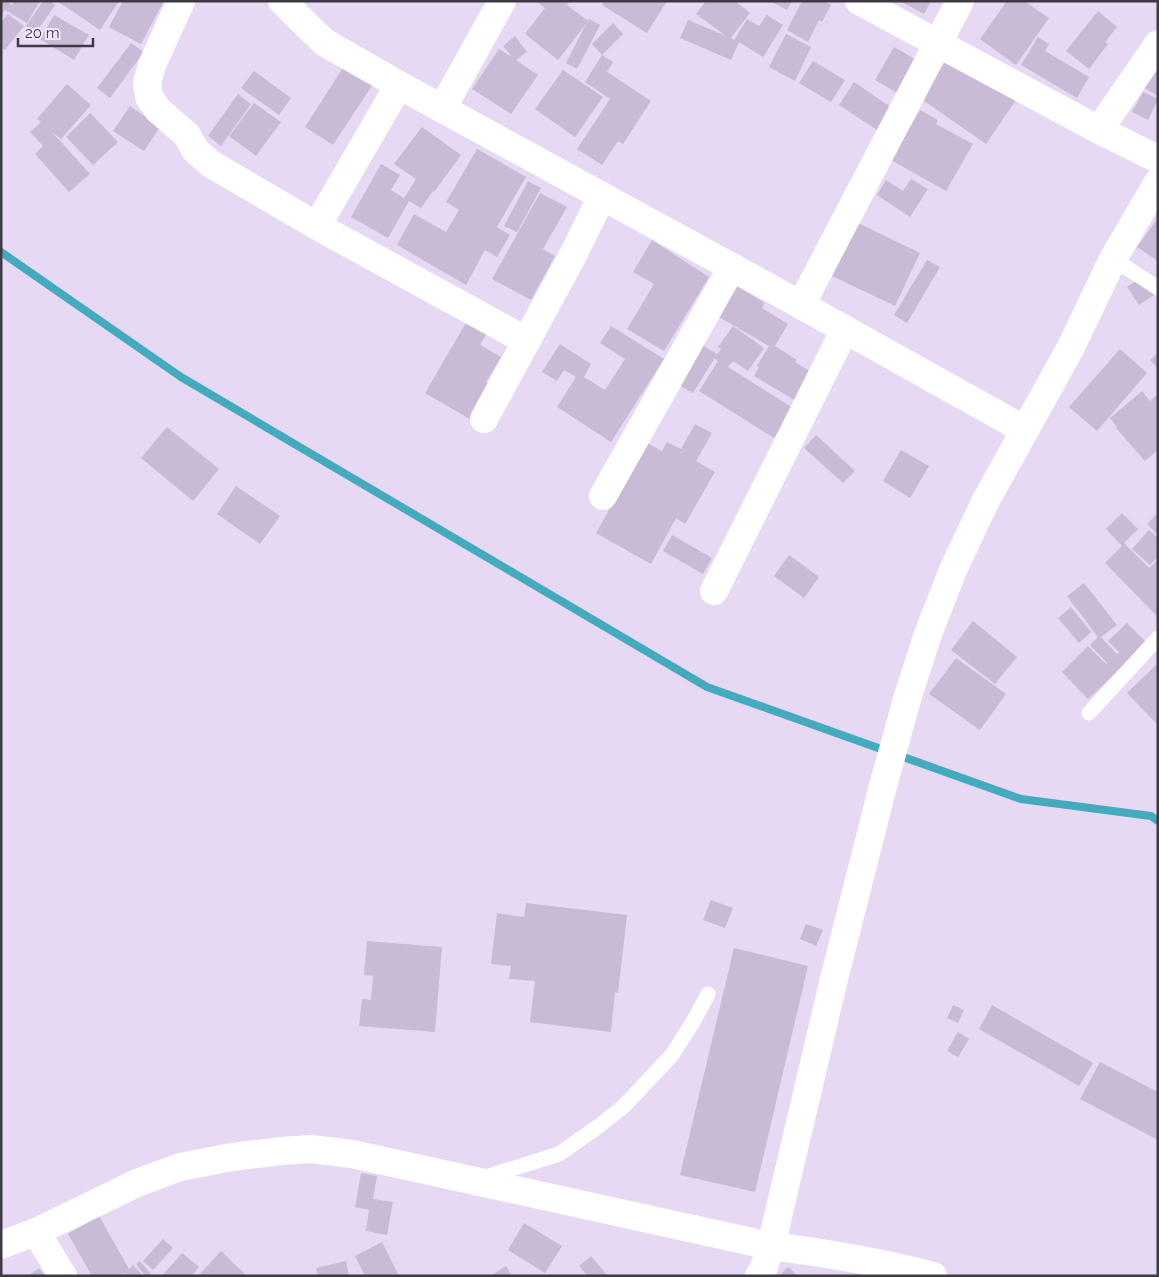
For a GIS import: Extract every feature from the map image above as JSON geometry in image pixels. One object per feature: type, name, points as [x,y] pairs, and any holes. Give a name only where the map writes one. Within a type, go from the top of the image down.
[{"type":"street","points":[[181,1],[152,65],[147,83],[149,97],[158,110],[187,135],[195,150],[211,164],[317,226],[527,341]]},
{"type":"street","points":[[282,1],[324,42],[1025,430]]},
{"type":"street","points":[[442,109],[502,1]]},
{"type":"street","points":[[859,1],[1099,130],[1158,159]]},
{"type":"street","points":[[801,305],[960,1]]},
{"type":"street","points":[[1099,130],[1158,44]]},
{"type":"street","points":[[317,226],[399,85]]},
{"type":"street","points":[[760,1276],[771,1246],[834,979],[883,786],[908,696],[928,634],[953,570],[985,502],[1070,349],[1113,259],[1158,182]]},
{"type":"street","points":[[484,419],[573,255],[602,196]]},
{"type":"street","points":[[603,496],[732,267]]},
{"type":"street","points":[[714,591],[845,329]]},
{"type":"street","points":[[1,1245],[36,1232],[137,1183],[180,1167],[232,1157],[311,1149],[352,1154],[771,1246],[822,1252],[904,1268],[933,1276]]},
{"type":"street","points":[[36,1232],[63,1276]]},
{"type":"lane","points":[[1113,259],[1158,288]]},
{"type":"lane","points":[[1089,713],[1158,638]]},
{"type":"lane","points":[[474,1181],[559,1154],[600,1126],[624,1106],[672,1055],[708,994]]},
{"type":"building","points":[[1,1],[7,1],[12,5],[15,1],[40,1],[27,23],[5,10],[1,16]]},
{"type":"building","points":[[43,1],[50,1],[55,5],[36,33],[26,26]]},
{"type":"building","points":[[57,1],[119,1],[100,30]]},
{"type":"building","points":[[123,1],[164,1],[141,44],[109,27]]},
{"type":"building","points":[[536,1],[570,1],[567,5],[588,21],[589,19],[600,25],[577,69],[566,63],[586,24],[558,60],[525,34],[545,8]]},
{"type":"building","points":[[604,1],[667,1],[647,33],[602,5]]},
{"type":"building","points":[[706,1],[735,1],[750,13],[731,38],[734,40],[747,19],[759,26],[767,15],[783,25],[763,57],[739,42],[731,60],[680,38],[688,20],[726,36],[696,14]]},
{"type":"building","points":[[770,1],[792,1],[787,10]]},
{"type":"building","points":[[802,1],[823,1],[831,5],[822,22],[819,20],[808,42],[787,30]]},
{"type":"building","points":[[900,1],[931,1],[924,14]]},
{"type":"building","points":[[1007,1],[1024,1],[1049,18],[1016,65],[980,39]]},
{"type":"building","points":[[1098,11],[1117,27],[1105,42],[1108,44],[1089,69],[1066,51]]},
{"type":"building","points":[[8,14],[24,26],[5,50],[1,47],[1,22]]},
{"type":"building","points":[[54,15],[89,35],[74,60],[40,39]]},
{"type":"building","points":[[613,23],[623,34],[602,55],[592,44]]},
{"type":"building","points":[[786,34],[811,47],[795,81],[769,67]]},
{"type":"building","points":[[515,36],[527,52],[516,60],[538,75],[511,114],[472,89],[499,49],[512,57],[503,46]]},
{"type":"building","points":[[1038,37],[1049,44],[1045,51],[1089,77],[1077,98],[1021,65]]},
{"type":"building","points":[[131,43],[144,52],[110,98],[97,88]]},
{"type":"building","points":[[894,47],[920,62],[901,95],[875,80]]},
{"type":"building","points":[[952,52],[1018,97],[986,144],[920,98]]},
{"type":"building","points":[[602,55],[613,62],[607,72],[651,101],[623,144],[618,141],[602,165],[577,149],[610,99],[585,82]]},
{"type":"building","points":[[813,61],[845,80],[831,102],[799,83]]},
{"type":"building","points":[[344,66],[373,84],[333,145],[305,127]]},
{"type":"building","points":[[1153,67],[1158,70],[1158,96],[1141,86]]},
{"type":"building","points":[[563,70],[603,97],[575,137],[535,109]]},
{"type":"building","points":[[254,71],[291,98],[279,115],[241,88]]},
{"type":"building","points":[[854,82],[898,112],[883,134],[839,105]]},
{"type":"building","points":[[67,84],[91,105],[61,139],[52,132],[90,174],[69,192],[35,154],[43,146],[30,132],[41,122],[37,119]]},
{"type":"building","points":[[1143,92],[1158,99],[1148,120],[1132,112]]},
{"type":"building","points":[[238,94],[251,104],[221,146],[208,136]]},
{"type":"building","points":[[254,103],[281,122],[256,156],[229,136]]},
{"type":"building","points":[[130,106],[160,127],[144,151],[113,131]]},
{"type":"building","points":[[920,110],[938,120],[936,124],[973,144],[946,191],[891,160]]},
{"type":"building","points":[[90,113],[118,142],[93,165],[66,137]]},
{"type":"building","points":[[422,127],[461,155],[421,208],[409,201],[388,238],[351,217],[381,164],[400,175],[391,190],[404,198],[416,179],[394,164]]},
{"type":"building","points":[[477,149],[526,177],[497,227],[510,235],[497,257],[485,250],[466,285],[397,245],[414,214],[446,232],[459,210],[446,202]]},
{"type":"building","points":[[911,179],[928,189],[910,217],[877,195],[886,180],[903,191]]},
{"type":"building","points":[[528,181],[541,188],[517,232],[504,226]]},
{"type":"building","points":[[540,193],[567,207],[543,249],[555,256],[531,300],[492,279]]},
{"type":"building","points":[[1158,218],[1158,261],[1137,247]]},
{"type":"building","points":[[858,223],[920,253],[895,306],[832,276]]},
{"type":"building","points":[[652,240],[709,277],[664,351],[627,329],[654,284],[633,272]]},
{"type":"building","points":[[927,260],[940,267],[907,323],[894,315]]},
{"type":"building","points":[[1142,277],[1154,295],[1139,305],[1127,287]]},
{"type":"building","points":[[725,279],[765,303],[762,308],[788,324],[775,346],[813,373],[796,401],[754,376],[759,367],[757,366],[769,346],[707,310]]},
{"type":"building","points":[[467,321],[487,333],[480,345],[501,357],[486,382],[493,387],[473,421],[425,393]]},
{"type":"building","points":[[611,326],[664,359],[611,442],[557,407],[576,377],[564,370],[557,381],[542,372],[560,344],[591,364],[584,377],[605,390],[625,359],[600,343]]},
{"type":"building","points":[[733,326],[764,348],[748,371],[733,361],[728,367],[793,408],[774,438],[699,391],[718,361],[714,358],[721,349],[718,347]]},
{"type":"building","points":[[701,344],[717,354],[693,393],[677,384]]},
{"type":"building","points":[[1120,349],[1147,373],[1097,431],[1069,407]]},
{"type":"building","points":[[1158,353],[1158,369],[1150,360]]},
{"type":"building","points":[[1142,391],[1150,401],[1158,394],[1158,450],[1145,461],[1116,428],[1110,418]]},
{"type":"building","points":[[695,424],[712,433],[696,461],[715,472],[685,524],[676,518],[651,564],[596,533],[647,443],[662,451],[667,442],[681,449]]},
{"type":"building","points":[[167,427],[219,469],[193,501],[141,458]]},
{"type":"building","points":[[816,435],[855,471],[843,483],[804,448]]},
{"type":"building","points":[[901,450],[929,466],[910,498],[883,481]]},
{"type":"building","points":[[236,486],[280,516],[260,544],[217,514]]},
{"type":"building","points":[[1122,513],[1138,529],[1124,543],[1149,568],[1158,560],[1158,617],[1105,563],[1122,546],[1106,529]]},
{"type":"building","points":[[1158,513],[1158,535],[1147,524]]},
{"type":"building","points":[[1149,530],[1158,538],[1158,557],[1150,565],[1132,549]]},
{"type":"building","points":[[672,535],[712,558],[703,574],[663,551]]},
{"type":"building","points":[[789,555],[819,577],[804,598],[774,576]]},
{"type":"building","points":[[1084,583],[1117,625],[1101,637],[1117,654],[1119,652],[1108,641],[1127,623],[1147,643],[1088,699],[1062,672],[1088,646],[1107,663],[1090,645],[1098,637],[1067,596]]},
{"type":"building","points":[[1071,607],[1091,632],[1079,643],[1058,618]]},
{"type":"building","points":[[973,621],[1017,657],[995,684],[951,650]]},
{"type":"building","points":[[956,658],[1006,694],[980,730],[929,694]]},
{"type":"building","points":[[1158,663],[1158,725],[1127,693]]},
{"type":"building","points":[[711,900],[733,908],[725,928],[703,920]]},
{"type":"building","points":[[526,903],[627,915],[618,993],[615,992],[611,1032],[530,1022],[535,981],[509,979],[511,966],[491,964],[497,913],[524,917]]},
{"type":"building","points":[[806,924],[823,930],[816,946],[800,939]]},
{"type":"building","points":[[367,941],[442,947],[435,1032],[359,1026],[362,999],[371,1000],[373,976],[364,975]]},
{"type":"building","points":[[734,948],[808,966],[755,1192],[680,1175]]},
{"type":"building","points":[[953,1005],[964,1010],[958,1023],[947,1018]]},
{"type":"building","points":[[992,1005],[1093,1063],[1079,1086],[979,1029]]},
{"type":"building","points":[[958,1032],[969,1039],[958,1057],[947,1051]]},
{"type":"building","points":[[1100,1062],[1158,1092],[1158,1140],[1080,1099]]},
{"type":"building","points":[[361,1173],[377,1176],[373,1199],[393,1202],[387,1235],[366,1231],[369,1210],[355,1207]]},
{"type":"building","points":[[99,1216],[129,1269],[133,1265],[143,1276],[122,1276],[126,1272],[119,1276],[92,1276],[68,1234]]},
{"type":"building","points":[[524,1223],[562,1246],[545,1273],[508,1250]]},
{"type":"building","points":[[163,1239],[173,1248],[153,1270],[143,1261]]},
{"type":"building","points":[[382,1242],[399,1276],[365,1276],[355,1256]]},
{"type":"building","points":[[221,1251],[247,1276],[198,1276]]},
{"type":"building","points":[[182,1253],[199,1267],[192,1276],[162,1276]]},
{"type":"building","points":[[591,1256],[608,1276],[588,1276],[579,1266]]},
{"type":"building","points":[[140,1261],[151,1274],[149,1276],[145,1276],[136,1264]]},
{"type":"building","points":[[346,1261],[349,1276],[318,1276],[316,1268]]},
{"type":"building","points":[[506,1266],[512,1276],[490,1276]]},
{"type":"building","points":[[788,1267],[798,1276],[779,1276]]},
{"type":"building","points":[[39,1268],[45,1276],[28,1276]]},
{"type":"waterway","points":[[1,252],[181,377],[707,687],[1021,799],[1151,816],[1158,821]]}]
